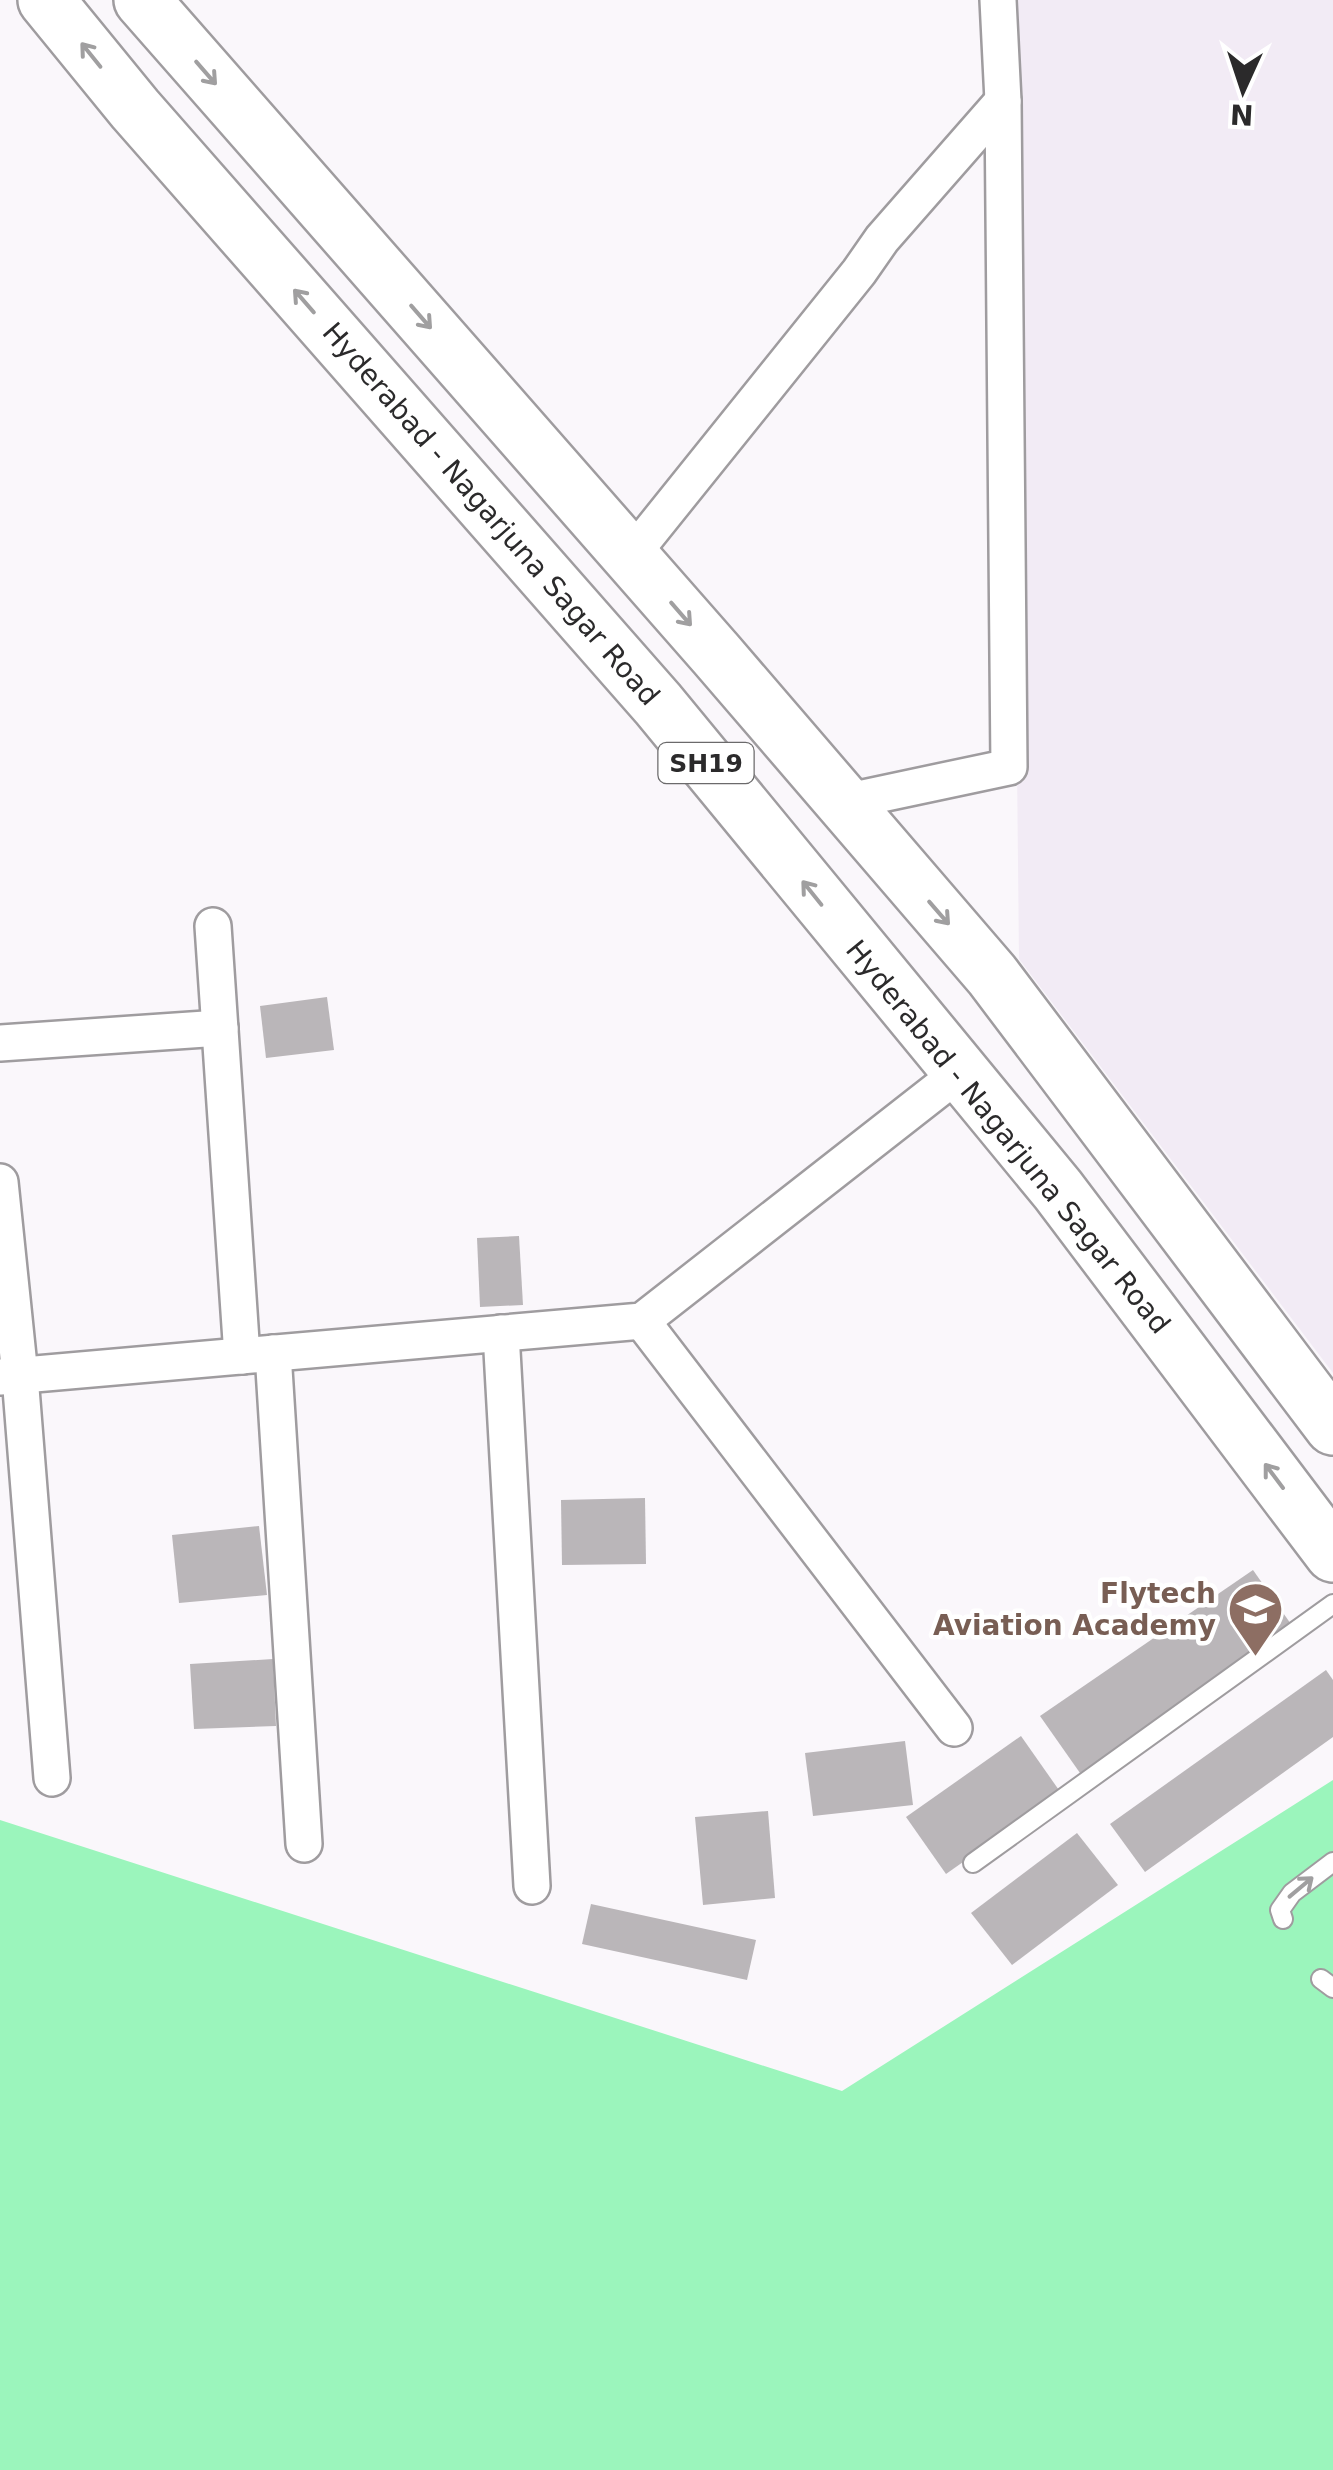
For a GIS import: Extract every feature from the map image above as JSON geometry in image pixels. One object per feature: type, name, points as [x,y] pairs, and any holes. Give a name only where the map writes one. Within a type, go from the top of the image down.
[{"type":"main road","name":"Hyderabad - Nagarjuna Sagar Road","points":[[46,0],[136,109],[658,704],[1058,1190],[1333,1554]]},
{"type":"main road","name":"SH19","points":[[142,0],[992,974],[1333,1428]]},
{"type":"street","points":[[844,802],[1009,766],[1003,101],[998,0]]},
{"type":"street","points":[[630,557],[860,272],[882,239],[1003,101]]},
{"type":"street","points":[[213,926],[220,1028],[258,1354],[304,1844]]},
{"type":"street","points":[[0,1044],[220,1028]]},
{"type":"street","points":[[10,1376],[642,1321],[959,1072]]},
{"type":"street","points":[[0,1182],[10,1376],[52,1778]]},
{"type":"street","points":[[642,1321],[954,1728]]},
{"type":"street","points":[[501,1333],[532,1886]]},
{"type":"lane","points":[[973,1863],[1333,1604]]},
{"type":"lane","points":[[1283,1919],[1280,1910],[1292,1893],[1333,1862]]},
{"type":"shaded area","points":[[1009,0],[1333,0],[1333,1373],[1019,959]]},
{"type":"green space","points":[[1333,1780],[1333,2470],[0,2470],[0,1820],[842,2091]]},
{"type":"building","points":[[327,997],[334,1050],[266,1058],[260,1006]]},
{"type":"building","points":[[519,1236],[523,1305],[480,1307],[477,1238]]},
{"type":"building","points":[[645,1498],[646,1564],[562,1565],[561,1500]]},
{"type":"building","points":[[259,1526],[267,1595],[179,1603],[172,1535]]},
{"type":"building","points":[[1253,1570],[1293,1627],[1080,1773],[1040,1716]]},
{"type":"building","points":[[273,1659],[276,1726],[194,1729],[190,1664]]},
{"type":"building","points":[[1326,1670],[1333,1680],[1333,1737],[1145,1872],[1110,1824]]},
{"type":"building","points":[[1021,1736],[1061,1793],[946,1874],[906,1817]]},
{"type":"building","points":[[905,1741],[913,1805],[813,1816],[805,1753]]},
{"type":"building","points":[[768,1811],[775,1898],[703,1905],[695,1817]]},
{"type":"building","points":[[1077,1833],[1118,1885],[1012,1965],[971,1913]]},
{"type":"building","points":[[591,1904],[756,1940],[747,1980],[582,1944]]},
{"type":"place","name":"Flytech Aviation Academy","points":[[1255,1658]]}]
